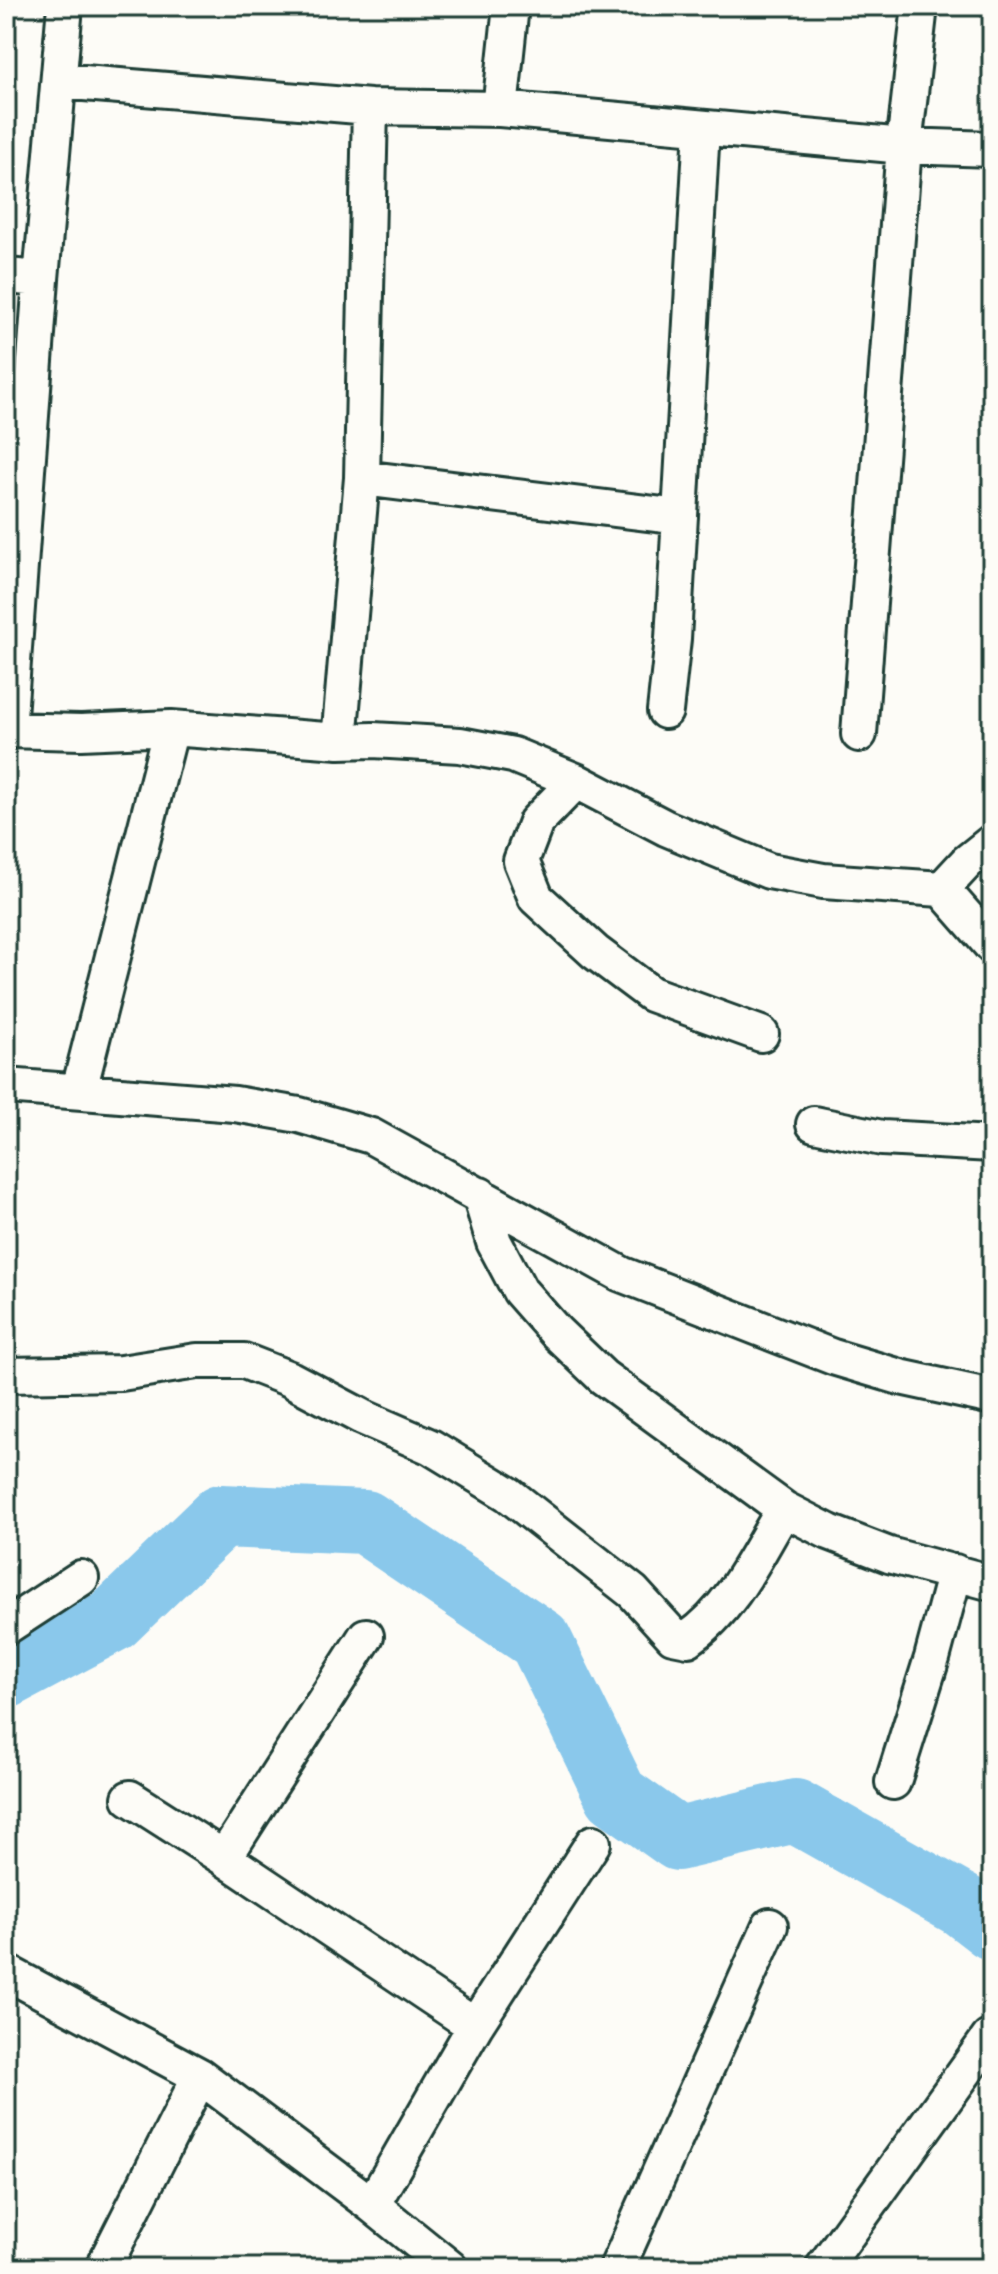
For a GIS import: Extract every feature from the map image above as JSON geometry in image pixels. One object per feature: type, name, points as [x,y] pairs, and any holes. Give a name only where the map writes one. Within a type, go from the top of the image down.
[{"type":"street","points":[[65,6],[7,730],[81,732],[171,728],[339,741],[460,745],[513,755],[576,781],[666,828],[769,871],[823,881],[942,889],[992,946]]},
{"type":"street","points":[[500,109],[511,6]]},
{"type":"street","points":[[859,734],[904,146],[920,6]]},
{"type":"street","points":[[60,81],[370,107],[500,109],[904,146],[992,149]]},
{"type":"street","points":[[339,741],[362,478],[370,107]]},
{"type":"street","points":[[665,711],[673,639],[702,128]]},
{"type":"street","points":[[6,276],[41,279]]},
{"type":"street","points":[[362,478],[680,517]]},
{"type":"street","points":[[79,1090],[171,728]]},
{"type":"street","points":[[576,781],[536,822],[521,861],[536,898],[595,952],[651,994],[761,1034]]},
{"type":"street","points":[[942,889],[967,862],[992,842]]},
{"type":"street","points":[[6,1086],[235,1104],[299,1115],[371,1136],[621,1274],[833,1357],[900,1377],[992,1397]]},
{"type":"street","points":[[814,1124],[882,1138],[992,1144]]},
{"type":"street","points":[[480,1195],[494,1242],[520,1291],[556,1332],[603,1377],[784,1509],[829,1532],[889,1555],[992,1583]]},
{"type":"street","points":[[6,1375],[121,1373],[197,1361],[244,1361],[279,1374],[362,1417],[431,1447],[508,1494],[633,1592],[673,1636],[688,1639],[703,1628],[736,1590],[784,1509]]},
{"type":"street","points":[[893,1782],[955,1572]]},
{"type":"street","points":[[6,1627],[81,1578]]},
{"type":"street","points":[[224,1858],[366,1636]]},
{"type":"street","points":[[130,1798],[475,2026]]},
{"type":"street","points":[[372,2205],[475,2026],[593,1843]]},
{"type":"street","points":[[617,2268],[770,1926]]},
{"type":"street","points":[[6,1972],[200,2076],[372,2205],[450,2268]]},
{"type":"street","points":[[823,2268],[989,2038]]},
{"type":"street","points":[[103,2268],[200,2076]]},
{"type":"waterway","points":[[6,1677],[113,1620],[221,1516],[365,1522],[540,1640],[616,1795],[678,1839],[795,1811],[962,1905],[992,1928]]}]
